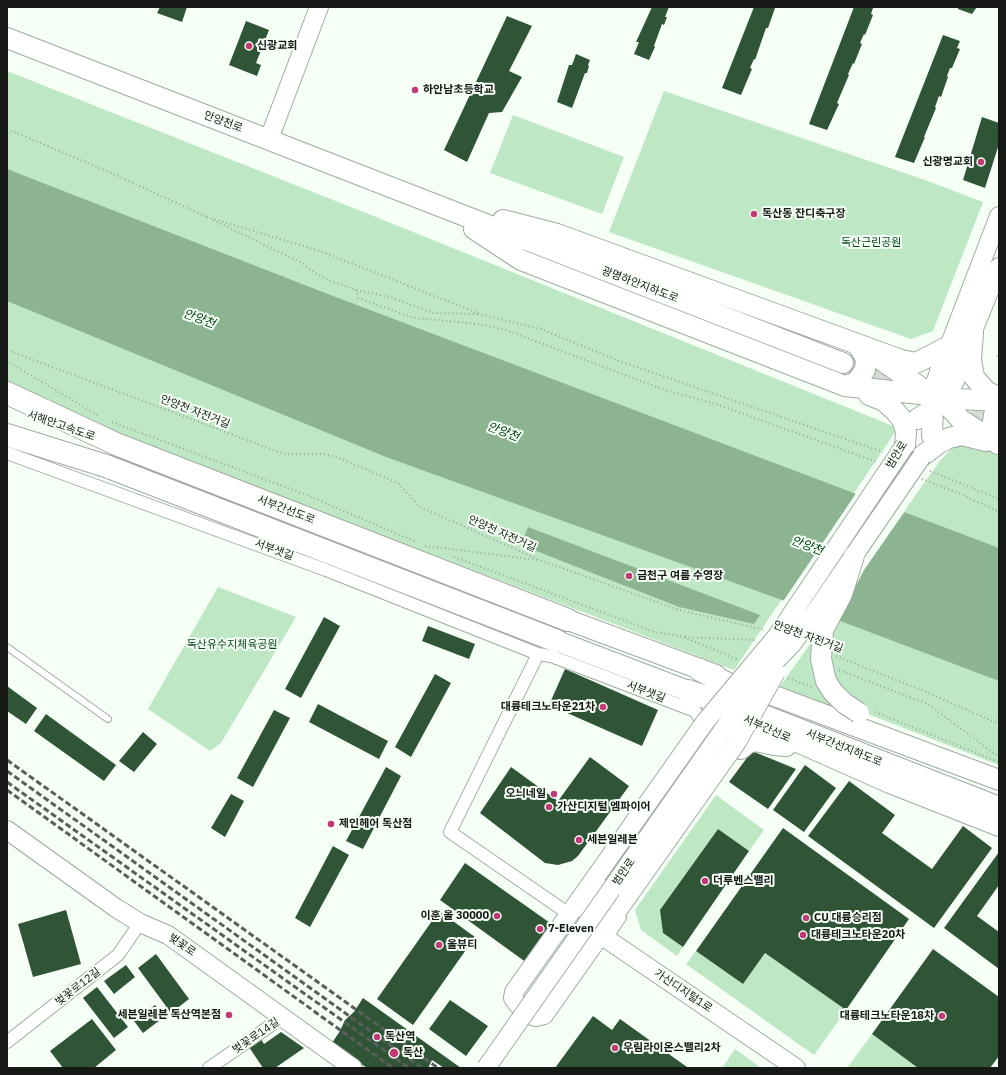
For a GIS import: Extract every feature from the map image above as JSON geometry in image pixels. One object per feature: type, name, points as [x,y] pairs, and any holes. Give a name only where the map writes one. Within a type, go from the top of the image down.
[{"type":"highway","name":"서부간선도로","points":[[7,393],[116,444],[568,620]]},
{"type":"highway","name":"서해안고속도로","points":[[7,407],[116,444]]},
{"type":"highway","name":"서해안고속도로","points":[[7,422],[106,466]]},
{"type":"highway","points":[[7,435],[106,466],[557,640]]},
{"type":"highway","name":"서부간선지하도로","points":[[700,670],[774,707],[999,794]]},
{"type":"highway","name":"서부간선지하도로","points":[[688,690],[771,719],[999,808]]},
{"type":"main road","points":[[269,139],[319,7]]},
{"type":"main road","name":"안양천로","points":[[7,38],[269,139],[438,207]]},
{"type":"main road","points":[[438,207],[557,234],[901,360],[916,363],[950,345]]},
{"type":"main road","points":[[438,207],[521,260],[850,387],[892,406],[903,421],[906,432],[897,449]]},
{"type":"main road","name":"광명하안지하도로","points":[[438,207],[842,363]]},
{"type":"main road","name":"범안로","points":[[938,395],[950,345],[999,216]]},
{"type":"main road","name":"범안로","points":[[486,1068],[761,676],[778,637],[897,449],[938,395],[973,333],[999,267]]},
{"type":"main road","points":[[973,333],[971,360],[974,377],[987,392],[999,397]]},
{"type":"main road","points":[[850,387],[856,383],[865,370],[866,358],[857,344]]},
{"type":"main road","points":[[857,344],[918,385],[938,395],[960,419],[999,444]]},
{"type":"main road","points":[[850,387],[938,395],[958,399],[999,401]]},
{"type":"main road","points":[[932,436],[938,395]]},
{"type":"main road","points":[[999,408],[994,415],[993,422],[999,444]]},
{"type":"main road","points":[[924,462],[938,443],[949,438],[962,435],[999,444]]},
{"type":"main road","name":"범안로","points":[[778,637],[854,556],[924,462],[932,436]]},
{"type":"main road","points":[[854,556],[842,594],[823,630],[821,659],[826,681],[833,692],[844,703],[999,769]]},
{"type":"main road","points":[[568,620],[700,670],[781,697],[999,780]]},
{"type":"main road","points":[[778,637],[737,742],[629,903],[607,939],[544,1015],[536,1017],[532,1016],[518,1005],[513,998],[514,992],[576,918],[597,875],[706,722],[778,637]]},
{"type":"main road","name":"서부간선로","points":[[557,640],[688,690],[758,726],[890,783],[999,826]]},
{"type":"main road","points":[[736,750],[748,743],[756,741],[774,746],[811,748]]},
{"type":"main road","name":"벚꽃로","points":[[7,830],[140,923],[168,935],[353,1068]]},
{"type":"main road","name":"가산디지털1로","points":[[576,918],[796,1068]]},
{"type":"street","name":"서부샛길","points":[[7,453],[326,570],[538,654],[551,656],[695,711],[710,733],[736,750]]},
{"type":"street","points":[[538,654],[450,832],[576,918]]},
{"type":"street","name":"벚꽃로12길","points":[[7,1042],[118,955],[140,923]]},
{"type":"street","name":"벚꽃로14길","points":[[209,1068],[283,1017]]},
{"type":"lane","points":[[7,647],[108,719]]},
{"type":"lane","points":[[576,918],[582,915],[590,901],[710,733]]},
{"type":"lane","points":[[607,939],[611,909],[736,750]]},
{"type":"path","points":[[7,128],[107,171],[207,217],[302,263],[315,273],[356,290],[390,297],[433,313],[483,314]]},
{"type":"path","points":[[207,217],[320,251],[483,314],[541,329],[618,361],[897,449]]},
{"type":"path","points":[[356,290],[358,298],[414,318],[479,324],[506,330],[665,390],[716,404],[884,465]]},
{"type":"path","name":"안양천 자전거길","points":[[7,350],[284,454],[324,454],[339,458],[398,483],[420,507],[540,560],[679,610],[778,637]]},
{"type":"path","points":[[999,352],[997,357],[999,357]]},
{"type":"path","points":[[7,361],[103,419]]},
{"type":"path","points":[[111,422],[304,494],[440,551]]},
{"type":"path","points":[[924,462],[999,499]]},
{"type":"path","points":[[920,478],[963,495],[999,512]]},
{"type":"path","points":[[425,546],[540,560]]},
{"type":"path","points":[[447,554],[655,632],[681,636],[755,640]]},
{"type":"path","points":[[681,636],[744,662]]},
{"type":"path","name":"안양천 자전거길","points":[[829,654],[924,690],[999,724]]},
{"type":"path","points":[[835,668],[928,704],[999,757]]},
{"type":"path","points":[[785,677],[813,687]]},
{"type":"path","points":[[866,712],[879,715],[999,762]]},
{"type":"green space","points":[[7,71],[371,215],[898,428],[734,670],[95,425],[7,388]]},
{"type":"green space","name":"독산근린공원","points":[[664,91],[928,181],[983,202],[933,331],[911,339],[609,232]]},
{"type":"green space","points":[[513,115],[624,157],[602,214],[490,173]]},
{"type":"green space","points":[[967,443],[999,455],[999,765],[860,711],[832,703],[829,710],[776,692],[939,462],[952,448]]},
{"type":"green space","name":"독산유수지체육공원","points":[[218,587],[296,617],[221,743],[210,751],[148,709]]},
{"type":"green space","points":[[716,795],[764,830],[749,851],[718,829],[660,910],[663,933],[683,947],[677,956],[641,930],[635,910]]},
{"type":"green space","points":[[696,951],[743,984],[765,953],[846,1010],[814,1055],[686,964]]},
{"type":"green space","points":[[872,1034],[918,1068],[847,1068]]},
{"type":"green space","points":[[735,1049],[761,1068],[722,1068]]},
{"type":"water","name":"안양천","points":[[7,169],[333,296],[999,548],[999,681],[851,625],[386,457],[7,301]]},
{"type":"water","name":"금천구 여름 수영장","points":[[528,527],[760,615],[754,624],[679,607],[521,545]]},
{"type":"pier","points":[[857,492],[905,511],[864,570],[837,622],[782,603]]},
{"type":"building","points":[[160,7],[187,7],[182,22],[157,13]]},
{"type":"building","points":[[652,7],[669,7],[664,25],[662,24],[654,46],[655,47],[649,60],[634,54],[639,42],[636,42]]},
{"type":"building","points":[[754,7],[775,8],[768,28],[766,28],[755,60],[754,59],[750,68],[752,69],[741,95],[722,88]]},
{"type":"building","points":[[854,7],[873,8],[871,14],[873,15],[860,43],[862,44],[854,64],[853,63],[848,74],[849,75],[837,103],[839,104],[827,130],[809,124]]},
{"type":"building","points":[[958,7],[977,7],[972,14],[958,9]]},
{"type":"building","points":[[507,16],[532,26],[509,71],[522,77],[502,112],[489,113],[467,162],[444,150]]},
{"type":"building","name":"신광교회","points":[[246,21],[269,30],[256,63],[261,65],[257,76],[229,65]]},
{"type":"building","points":[[943,35],[960,41],[957,48],[960,49],[952,68],[950,68],[941,97],[939,96],[935,107],[936,108],[914,163],[895,157]]},
{"type":"building","points":[[576,54],[590,60],[587,73],[585,73],[572,108],[557,102],[569,65],[572,65]]},
{"type":"building","name":"신광명교회","points":[[982,117],[999,123],[999,144],[985,188],[963,180]]},
{"type":"building","points":[[324,617],[340,626],[301,698],[285,689]]},
{"type":"building","points":[[428,626],[475,644],[469,659],[422,641]]},
{"type":"building","name":"대륭테크노타운21차","points":[[565,669],[658,710],[642,746],[549,705]]},
{"type":"building","points":[[435,674],[451,683],[411,757],[395,747]]},
{"type":"building","points":[[7,686],[37,708],[26,724],[7,711]]},
{"type":"building","points":[[318,704],[388,741],[379,759],[309,722]]},
{"type":"building","points":[[274,710],[290,718],[253,787],[237,778]]},
{"type":"building","points":[[46,714],[116,765],[104,781],[34,731]]},
{"type":"building","points":[[143,732],[157,744],[134,772],[119,761]]},
{"type":"building","points":[[752,751],[796,769],[768,809],[729,782]]},
{"type":"building","name":"가산디지털 엠파이어","points":[[590,757],[629,786],[578,856],[572,861],[558,865],[545,863],[480,813],[511,767],[558,801]]},
{"type":"building","points":[[805,765],[836,788],[804,832],[773,810]]},
{"type":"building","points":[[386,767],[401,776],[363,849],[346,841]]},
{"type":"building","points":[[849,781],[895,815],[882,833],[932,869],[963,826],[992,848],[934,928],[808,836]]},
{"type":"building","points":[[231,794],[244,801],[225,837],[211,828]]},
{"type":"building","name":"대륭테크노타운20차","points":[[783,828],[909,919],[846,1010],[765,953],[743,984],[696,951]]},
{"type":"building","name":"더루벤스밸리","points":[[718,829],[749,851],[683,947],[663,933],[660,910]]},
{"type":"building","points":[[333,846],[349,855],[310,927],[295,918]]},
{"type":"building","points":[[999,852],[999,885],[977,916],[999,932],[999,969],[944,928]]},
{"type":"building","points":[[465,863],[553,925],[527,963],[440,900]]},
{"type":"building","points":[[66,910],[81,964],[33,977],[18,924]]},
{"type":"building","points":[[439,911],[475,937],[413,1025],[377,999]]},
{"type":"building","name":"대륭테크노타운18차","points":[[933,949],[999,997],[999,1056],[990,1068],[918,1068],[872,1034]]},
{"type":"building","points":[[156,954],[189,999],[171,1013],[138,968]]},
{"type":"building","points":[[126,965],[135,977],[114,994],[104,981]]},
{"type":"building","points":[[97,987],[128,1027],[114,1038],[83,998]]},
{"type":"building","name":"독산역","points":[[363,998],[461,1068],[444,1068],[432,1060],[428,1068],[367,1068],[332,1043],[345,1020],[354,1012]]},
{"type":"building","points":[[450,1000],[488,1026],[466,1056],[429,1029]]},
{"type":"building","points":[[155,1005],[164,1017],[143,1033],[134,1021]]},
{"type":"building","name":"우림라이온스밸리2차","points":[[593,1016],[612,1030],[620,1019],[687,1067],[555,1068]]},
{"type":"building","points":[[92,1019],[116,1050],[94,1068],[63,1068],[50,1051]]},
{"type":"building","points":[[281,1032],[304,1048],[275,1068],[263,1068],[249,1047],[261,1039],[264,1044]]},
{"type":"tunnel","points":[[843,363],[916,390]]},
{"type":"tunnel","points":[[944,400],[999,420]]},
{"type":"railway","points":[[7,760],[438,1068]]},
{"type":"railway","points":[[7,771],[422,1068]]},
{"type":"railway","points":[[7,782],[409,1068]]},
{"type":"railway","points":[[7,790],[393,1068]]},
{"type":"place","name":"신광교회","points":[[249,46]]},
{"type":"place","name":"하안남초등학교","points":[[415,90]]},
{"type":"place","name":"신광명교회","points":[[981,162]]},
{"type":"place","name":"독산동 잔디축구장","points":[[754,214]]},
{"type":"place","name":"금천구 여름 수영장","points":[[629,576]]},
{"type":"place","name":"대륭테크노타운21차","points":[[603,707]]},
{"type":"place","name":"오늬네일","points":[[554,794]]},
{"type":"place","name":"가산디지털 엠파이어","points":[[549,807]]},
{"type":"place","name":"제인헤어 독산점","points":[[331,824]]},
{"type":"place","name":"세븐일레븐","points":[[579,840]]},
{"type":"place","name":"더루벤스밸리","points":[[705,881]]},
{"type":"place","name":"이훈 올 30000","points":[[497,916]]},
{"type":"place","name":"CU 대륭승리점","points":[[806,918]]},
{"type":"place","name":"7-Eleven","points":[[540,929]]},
{"type":"place","name":"대륭테크노타운20차","points":[[803,935]]},
{"type":"place","name":"올뷰티","points":[[439,945]]},
{"type":"place","name":"세븐일레븐 독산역본점","points":[[229,1015]]},
{"type":"place","name":"대륭테크노타운18차","points":[[942,1016]]},
{"type":"place","name":"독산역","points":[[377,1037]]},
{"type":"place","name":"우림라이온스밸리2차","points":[[615,1048]]},
{"type":"place","name":"독산","points":[[394,1053]]}]
